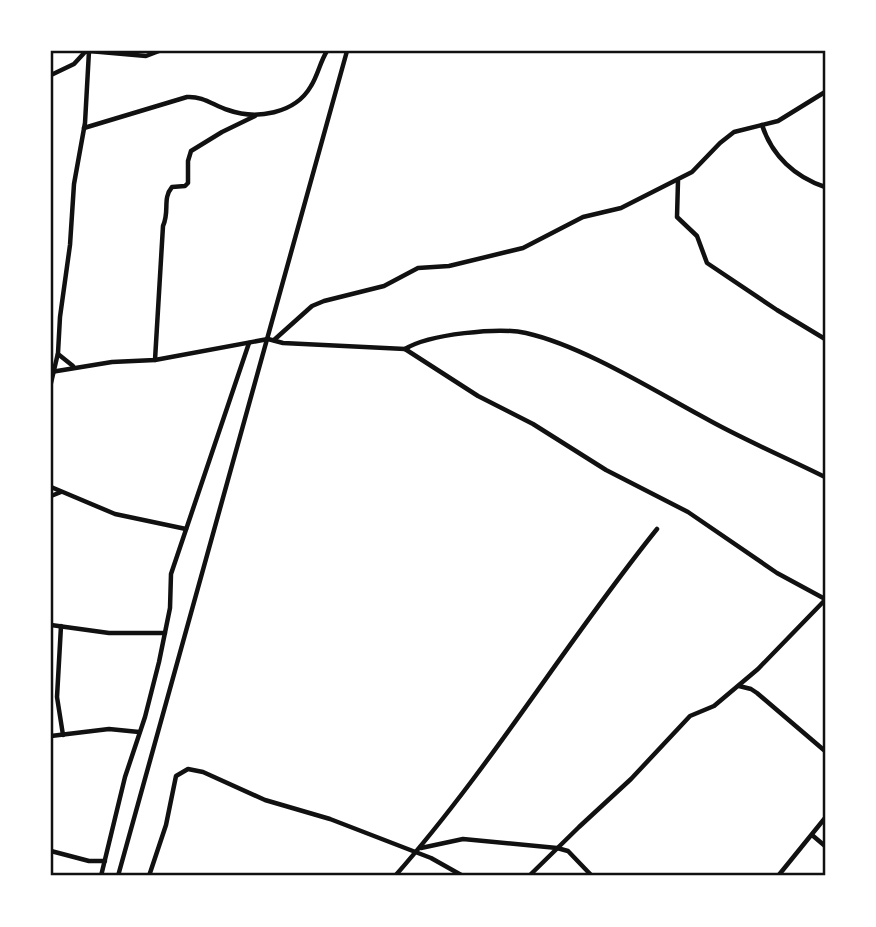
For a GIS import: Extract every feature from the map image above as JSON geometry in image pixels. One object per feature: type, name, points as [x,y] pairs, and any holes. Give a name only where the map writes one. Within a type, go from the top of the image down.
[{"type":"street","points":[[51,75],[74,64],[89,51],[146,56],[159,51]]},
{"type":"street","points":[[51,383],[58,353],[74,184],[84,128],[89,51]]},
{"type":"street","points":[[155,360],[163,226],[168,212],[168,192],[172,187],[185,186],[188,183],[191,151],[255,116],[293,105],[313,84],[327,51]]},
{"type":"street","points":[[118,876],[271,340],[347,51]]},
{"type":"street","points":[[271,340],[313,306],[324,301],[384,286],[418,268],[449,266],[523,248],[575,220],[621,208],[692,172],[734,132],[778,121],[825,92]]},
{"type":"street","points":[[84,128],[187,97],[200,97],[231,112],[255,116]]},
{"type":"street","points":[[762,125],[768,143],[776,154],[796,173],[825,187]]},
{"type":"street","points":[[678,180],[677,217],[697,236],[707,262],[825,339]]},
{"type":"street","points":[[405,349],[422,341],[494,331],[522,332],[550,340],[825,477]]},
{"type":"street","points":[[53,372],[75,366],[198,354],[249,342],[271,340],[405,349],[478,396],[533,424],[606,470],[688,512],[777,573],[825,600],[758,669],[714,706],[690,716],[639,772],[529,876]]},
{"type":"street","points":[[101,876],[117,808],[149,702],[165,633],[170,608],[171,574],[249,342]]},
{"type":"street","points":[[58,353],[75,366]]},
{"type":"street","points":[[51,487],[115,514],[186,529]]},
{"type":"street","points":[[51,496],[62,492]]},
{"type":"street","points":[[395,876],[474,779],[625,568],[657,530]]},
{"type":"street","points":[[51,625],[109,633],[165,633]]},
{"type":"street","points":[[61,626],[57,697],[63,735]]},
{"type":"street","points":[[738,685],[757,693],[825,751]]},
{"type":"street","points":[[51,736],[108,729],[139,732]]},
{"type":"street","points":[[149,876],[166,825],[176,776],[188,769],[203,772],[265,800],[330,819],[418,850],[463,876]]},
{"type":"street","points":[[778,876],[825,818]]},
{"type":"street","points":[[812,835],[825,846]]},
{"type":"street","points":[[418,850],[463,839],[557,848],[568,851],[592,876]]},
{"type":"street","points":[[51,851],[89,861],[105,861]]}]
